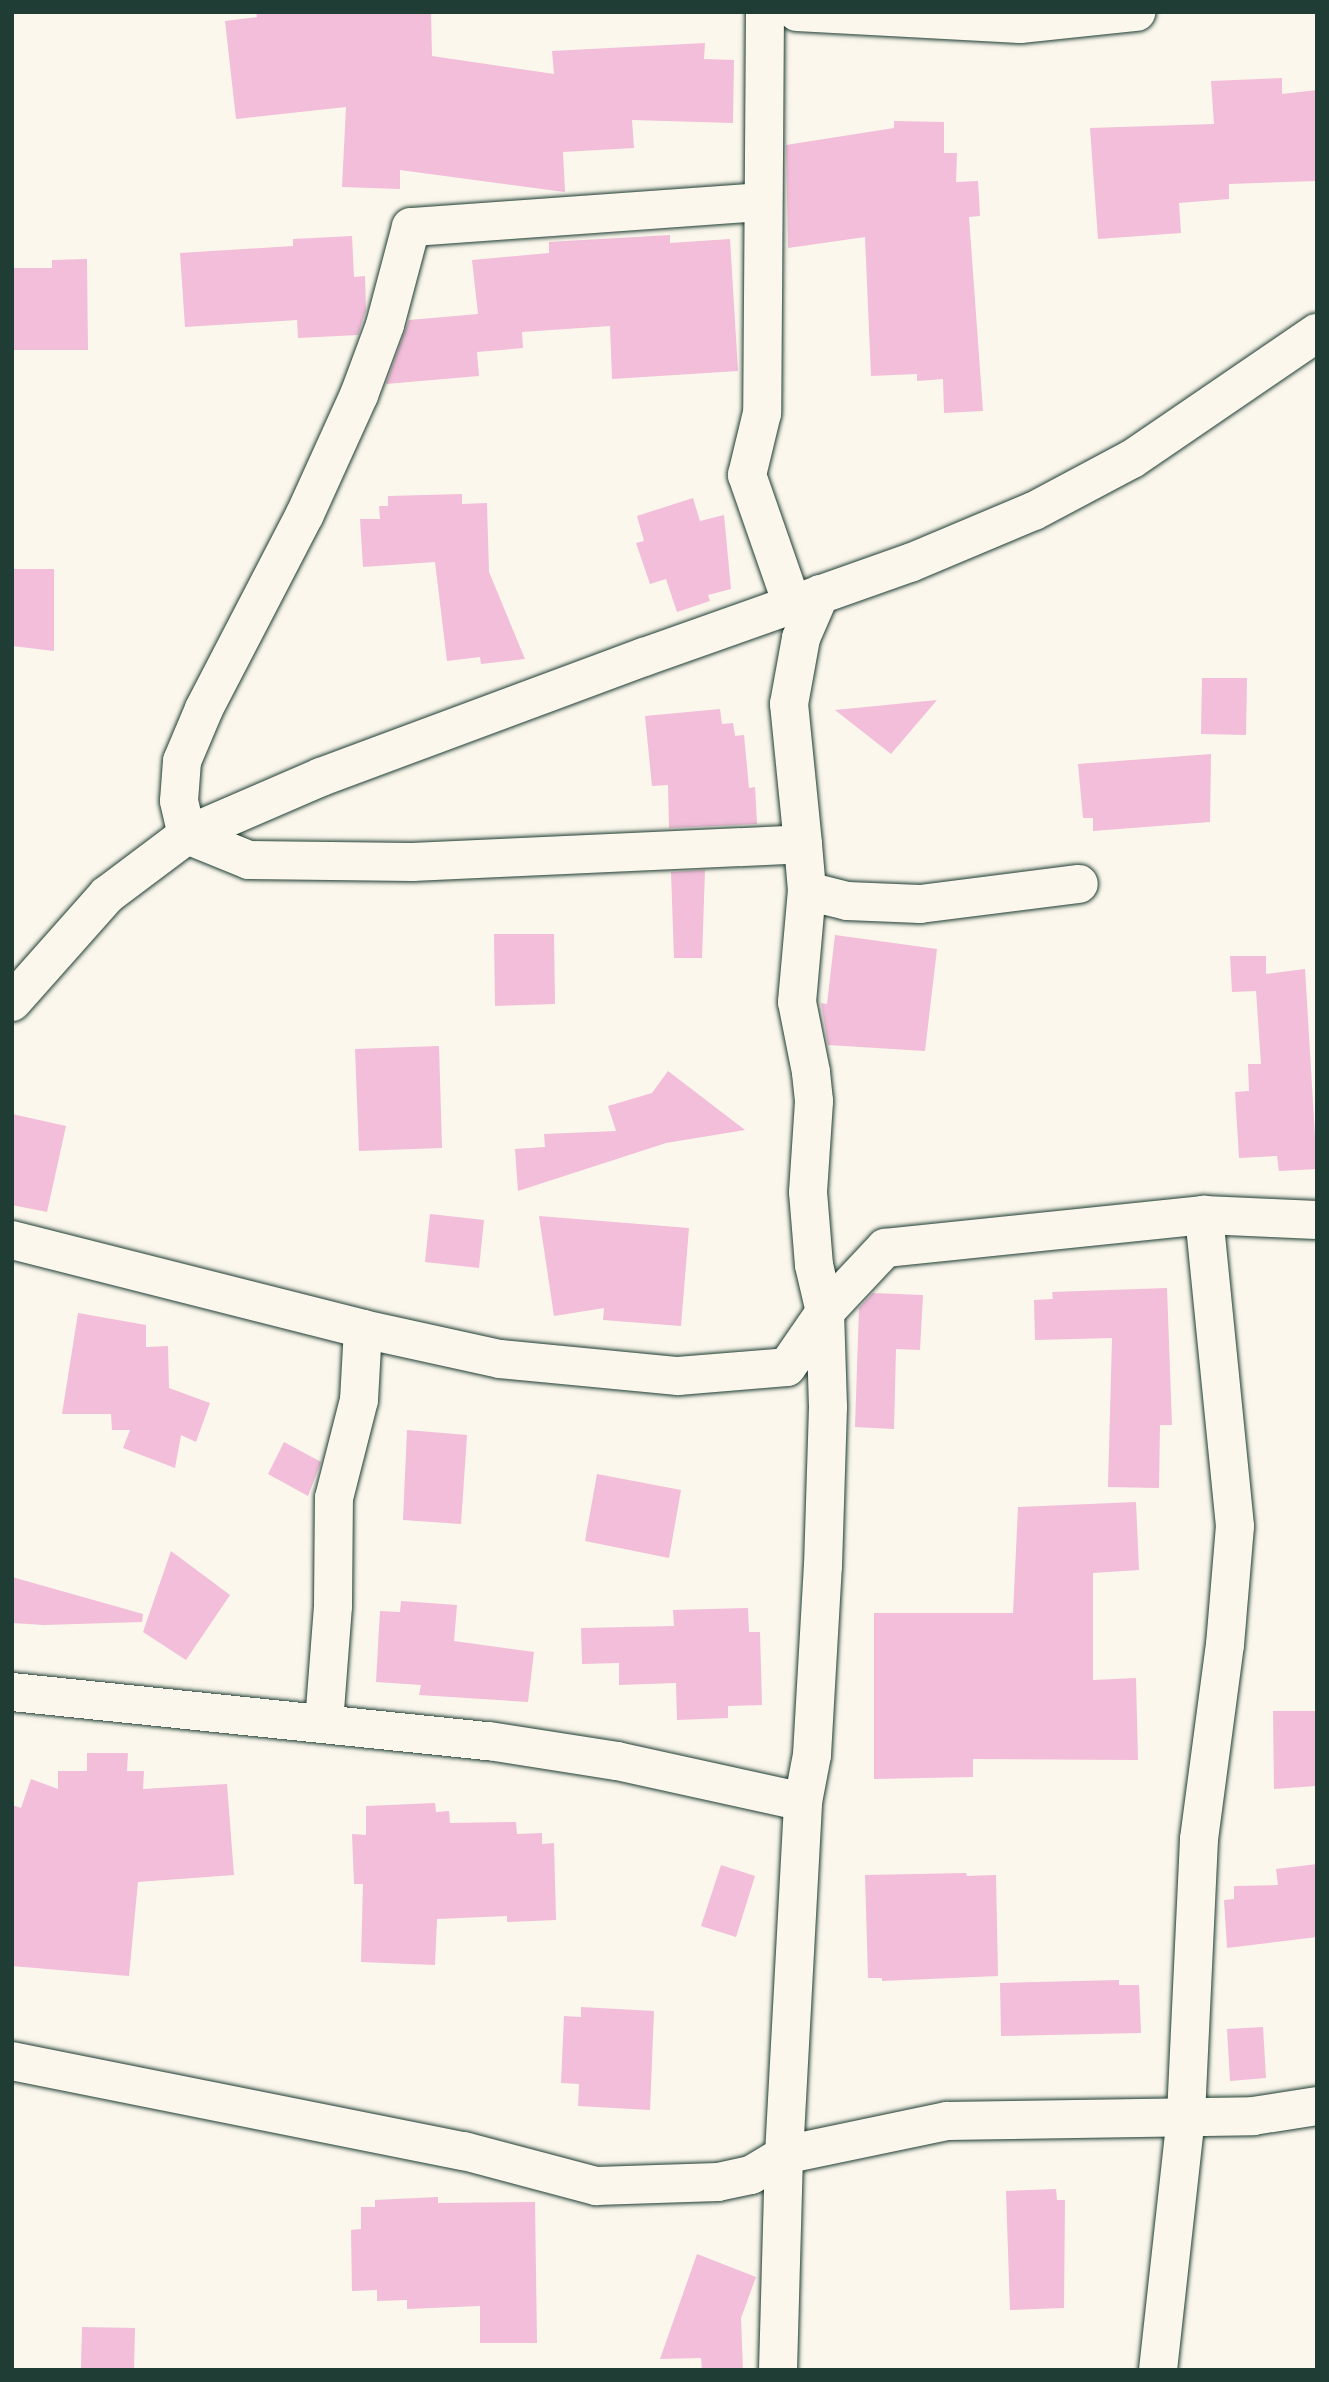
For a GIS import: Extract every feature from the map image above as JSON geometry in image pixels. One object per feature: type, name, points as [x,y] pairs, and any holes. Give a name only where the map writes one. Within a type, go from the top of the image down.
[{"type":"street","points":[[765,12],[762,414],[747,475],[806,599],[789,704],[807,891],[797,1002],[814,1101],[808,1192],[810,1230],[825,1312],[828,1407],[823,1566],[812,1755],[803,1802],[784,2155],[778,2370]]},
{"type":"street","points":[[797,12],[1020,24],[1136,12]]},
{"type":"street","points":[[187,835],[179,801],[182,761],[204,709],[305,514],[359,395],[385,325],[411,227],[762,202]]},
{"type":"street","points":[[12,1002],[107,895],[187,835],[321,776],[910,563],[1046,505],[1132,459],[1317,333]]},
{"type":"street","points":[[187,835],[249,860],[412,862],[803,844]]},
{"type":"street","points":[[807,891],[847,901],[920,904],[1079,884]]},
{"type":"street","points":[[1158,2370],[1186,2115],[1199,1839],[1225,1646],[1235,1526],[1204,1215]]},
{"type":"street","points":[[12,1240],[363,1329],[500,1359],[678,1376],[787,1367],[825,1312],[885,1248],[1204,1215],[1317,1220]]},
{"type":"street","points":[[324,1723],[333,1606],[334,1498],[359,1400],[363,1329]]},
{"type":"street","points":[[12,1692],[489,1741],[617,1761],[803,1802]]},
{"type":"street","points":[[12,2061],[464,2151],[596,2186],[718,2182],[751,2175],[784,2155],[947,2121],[1253,2116],[1317,2106]]},
{"type":"building","points":[[256,12],[431,12],[432,56],[554,74],[552,51],[705,43],[704,59],[734,60],[733,123],[632,120],[634,148],[563,152],[565,192],[400,170],[400,189],[342,187],[346,107],[236,119],[225,21],[257,17]]},
{"type":"building","points":[[1282,78],[1282,94],[1317,90],[1317,181],[1229,184],[1229,199],[1179,203],[1181,233],[1098,239],[1090,128],[1214,124],[1211,81]]},
{"type":"building","points":[[894,121],[944,122],[944,153],[957,153],[956,182],[978,181],[980,216],[969,217],[983,411],[944,413],[943,379],[917,381],[917,374],[871,376],[865,237],[788,248],[786,145],[894,128]]},
{"type":"building","points":[[670,235],[670,243],[730,239],[738,371],[612,379],[610,326],[522,332],[523,348],[477,352],[479,376],[386,384],[409,320],[478,314],[472,260],[549,253],[549,242]]},
{"type":"building","points":[[352,236],[354,277],[365,276],[366,310],[358,335],[298,338],[297,320],[185,327],[180,253],[293,246],[293,239]]},
{"type":"building","points":[[87,259],[88,350],[12,350],[12,268],[52,268],[52,260]]},
{"type":"building","points":[[462,494],[462,504],[487,503],[489,572],[525,659],[481,664],[480,657],[447,661],[435,562],[363,567],[360,519],[380,519],[379,506],[388,506],[388,496]]},
{"type":"building","points":[[693,498],[700,521],[724,515],[731,589],[708,595],[710,601],[677,612],[666,579],[650,584],[636,543],[644,541],[637,516]]},
{"type":"building","points":[[12,569],[54,569],[54,651],[12,646]]},
{"type":"building","points":[[1202,678],[1247,678],[1246,735],[1201,734]]},
{"type":"building","points":[[937,700],[891,754],[835,710]]},
{"type":"building","points":[[720,709],[722,724],[733,723],[735,736],[744,735],[749,788],[755,787],[757,824],[669,828],[668,785],[652,786],[645,716]]},
{"type":"building","points":[[1211,754],[1210,822],[1093,831],[1093,818],[1083,818],[1078,764]]},
{"type":"building","points":[[705,870],[702,958],[674,958],[671,872]]},
{"type":"building","points":[[494,934],[554,934],[555,1004],[495,1006]]},
{"type":"building","points":[[835,935],[937,949],[925,1051],[828,1045],[821,1003],[827,1004]]},
{"type":"building","points":[[1230,956],[1266,956],[1266,974],[1305,969],[1317,1169],[1279,1171],[1277,1156],[1239,1158],[1235,1092],[1249,1091],[1248,1064],[1261,1064],[1256,991],[1232,992]]},
{"type":"building","points":[[439,1046],[442,1148],[359,1151],[355,1049]]},
{"type":"building","points":[[668,1071],[745,1130],[666,1143],[518,1191],[515,1149],[545,1147],[544,1134],[616,1131],[608,1106],[652,1093]]},
{"type":"building","points":[[12,1114],[66,1126],[47,1212],[12,1205]]},
{"type":"building","points":[[430,1214],[484,1220],[479,1268],[425,1262]]},
{"type":"building","points":[[539,1216],[689,1228],[681,1326],[603,1320],[604,1308],[554,1316]]},
{"type":"building","points":[[1167,1288],[1172,1425],[1160,1425],[1159,1488],[1108,1487],[1112,1338],[1035,1340],[1034,1300],[1053,1299],[1052,1292]]},
{"type":"building","points":[[873,1293],[923,1295],[920,1350],[896,1349],[894,1429],[855,1427],[859,1308]]},
{"type":"building","points":[[78,1313],[146,1325],[146,1347],[168,1346],[169,1388],[210,1403],[196,1442],[181,1435],[175,1468],[123,1448],[130,1430],[112,1430],[111,1414],[62,1414]]},
{"type":"building","points":[[407,1430],[467,1435],[461,1524],[403,1520]]},
{"type":"building","points":[[284,1442],[321,1462],[308,1496],[268,1474]]},
{"type":"building","points":[[597,1474],[681,1490],[669,1558],[585,1541]]},
{"type":"building","points":[[1136,1502],[1139,1570],[1093,1573],[1093,1680],[1136,1678],[1138,1760],[973,1759],[973,1777],[874,1779],[874,1613],[1013,1613],[1018,1507]]},
{"type":"building","points":[[171,1551],[230,1595],[186,1660],[143,1632]]},
{"type":"building","points":[[12,1577],[143,1614],[142,1622],[44,1625],[12,1623]]},
{"type":"building","points":[[401,1601],[457,1605],[454,1641],[534,1652],[528,1702],[419,1695],[421,1685],[376,1682],[380,1611],[400,1612]]},
{"type":"building","points":[[748,1608],[749,1632],[760,1632],[762,1705],[728,1706],[728,1718],[677,1720],[676,1683],[619,1685],[619,1663],[582,1664],[581,1628],[674,1626],[673,1610]]},
{"type":"building","points":[[1273,1711],[1316,1711],[1316,1786],[1274,1789]]},
{"type":"building","points":[[87,1753],[128,1753],[127,1771],[144,1771],[143,1789],[227,1784],[234,1875],[138,1882],[129,1976],[12,1966],[12,1805],[21,1808],[31,1779],[58,1789],[58,1771],[87,1771]]},
{"type":"building","points":[[435,1803],[436,1812],[449,1811],[450,1823],[516,1822],[517,1834],[542,1833],[542,1844],[554,1843],[556,1920],[507,1922],[507,1916],[437,1919],[435,1965],[361,1962],[363,1884],[354,1884],[352,1834],[366,1835],[366,1806]]},
{"type":"building","points":[[1317,1864],[1317,1937],[1227,1948],[1224,1900],[1234,1899],[1234,1886],[1278,1885],[1276,1869]]},
{"type":"building","points":[[721,1865],[755,1876],[736,1937],[701,1926]]},
{"type":"building","points":[[966,1873],[967,1876],[996,1875],[998,1976],[882,1981],[882,1978],[868,1978],[865,1875]]},
{"type":"building","points":[[1119,1980],[1119,1985],[1139,1985],[1141,2033],[1001,2036],[1000,1983]]},
{"type":"building","points":[[581,2007],[654,2011],[650,2110],[578,2106],[579,2084],[561,2083],[564,2016],[581,2017]]},
{"type":"building","points":[[1263,2027],[1266,2078],[1230,2081],[1227,2029]]},
{"type":"building","points":[[1056,2189],[1057,2200],[1065,2200],[1064,2308],[1010,2310],[1006,2191]]},
{"type":"building","points":[[438,2197],[438,2203],[535,2202],[537,2343],[480,2343],[480,2306],[407,2309],[407,2300],[377,2301],[377,2290],[352,2291],[351,2230],[361,2229],[361,2207],[375,2207],[375,2200]]},
{"type":"building","points":[[697,2254],[756,2277],[741,2318],[743,2370],[702,2370],[701,2358],[660,2359]]},
{"type":"building","points":[[82,2327],[135,2328],[134,2370],[81,2368]]}]
